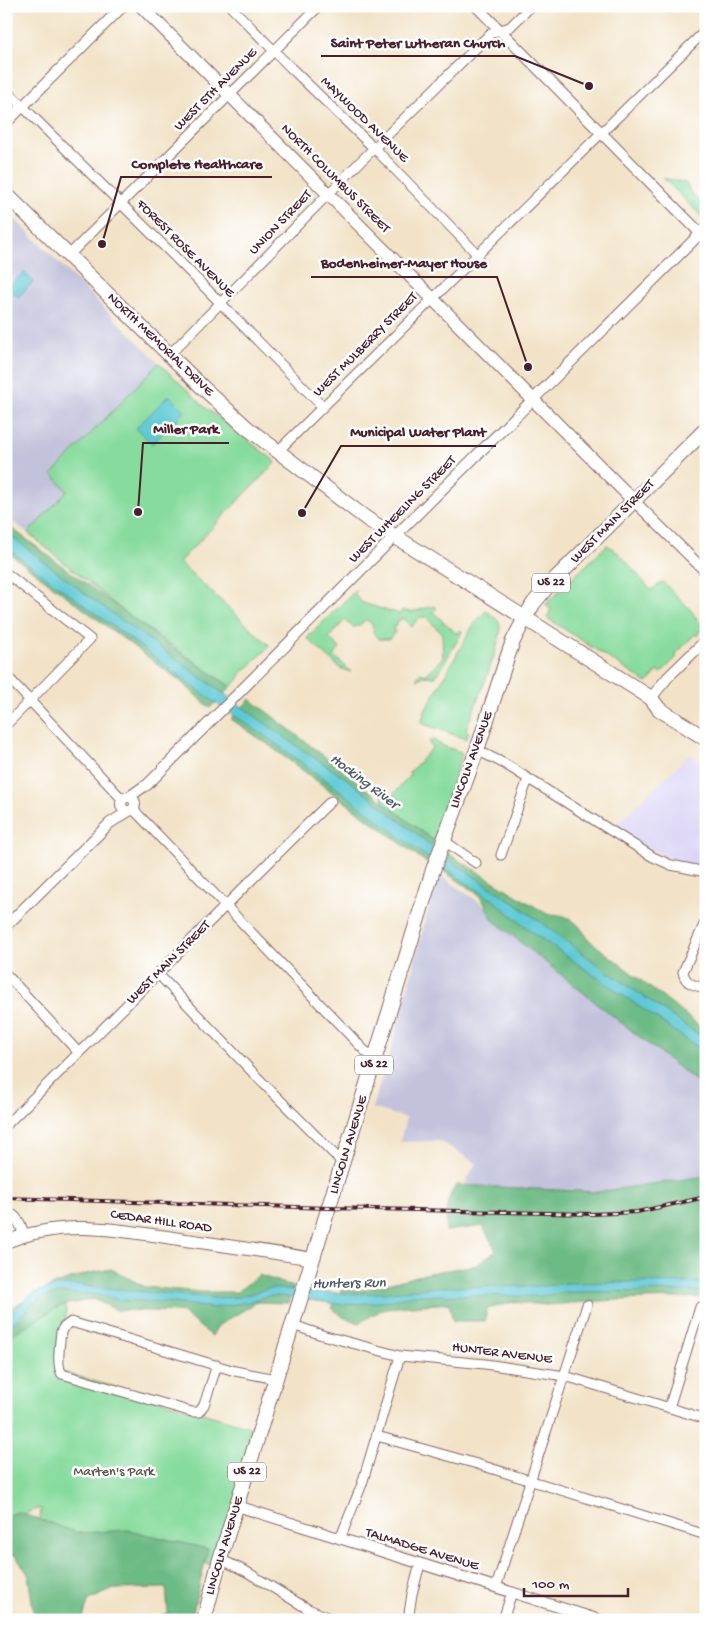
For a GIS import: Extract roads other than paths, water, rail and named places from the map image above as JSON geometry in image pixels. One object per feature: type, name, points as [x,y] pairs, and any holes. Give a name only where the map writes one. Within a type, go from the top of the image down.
[{"type":"main road","name":"NORTH COLUMBUS STREET","points":[[141,6],[634,501]]},
{"type":"main road","name":"NORTH MEMORIAL DRIVE","points":[[6,194],[169,355],[223,406],[278,451],[367,519],[651,698]]},
{"type":"main road","name":"WEST MAIN STREET","points":[[525,618],[533,604],[547,587],[706,430]]},
{"type":"main road","name":"LINCOLN AVENUE","points":[[204,1620],[236,1506],[344,1164],[433,870],[477,750],[513,641],[525,618]]},
{"type":"main road","points":[[651,698],[664,701],[706,728]]},
{"type":"main road","points":[[651,698],[659,709],[706,739]]},
{"type":"main road","name":"CEDAR HILL ROAD","points":[[6,1242],[55,1229],[86,1227],[261,1250],[314,1259]]},
{"type":"street","points":[[6,123],[123,6]]},
{"type":"street","name":"MAYWOOD AVENUE","points":[[230,6],[478,255]]},
{"type":"street","name":"WEST 5TH AVENUE","points":[[69,255],[319,6]]},
{"type":"street","points":[[476,6],[704,233]]},
{"type":"street","name":"UNION STREET","points":[[169,355],[491,33],[510,27],[531,6]]},
{"type":"street","name":"WEST MULBERRY STREET","points":[[278,451],[706,30]]},
{"type":"street","name":"FOREST ROSE AVENUE","points":[[6,90],[322,407]]},
{"type":"street","name":"WEST WHEELING STREET","points":[[6,926],[110,823],[111,818],[128,804],[395,536],[704,233]]},
{"type":"street","points":[[634,501],[706,572]]},
{"type":"street","points":[[6,573],[90,639],[6,725]]},
{"type":"street","points":[[651,698],[706,640]]},
{"type":"street","points":[[6,675],[225,906],[364,1050],[375,1059]]},
{"type":"street","points":[[477,750],[505,764],[653,857],[671,865],[706,872]]},
{"type":"street","points":[[501,855],[528,779]]},
{"type":"street","name":"WEST MAIN STREET","points":[[7,1124],[159,975],[225,906],[331,801]]},
{"type":"street","points":[[442,843],[476,863]]},
{"type":"street","points":[[706,920],[684,969],[684,976],[689,982],[706,988]]},
{"type":"street","points":[[6,974],[79,1053]]},
{"type":"street","points":[[159,975],[344,1164]]},
{"type":"street","points":[[6,1212],[17,1218],[24,1236]]},
{"type":"street","points":[[496,1587],[587,1305]]},
{"type":"street","points":[[669,1408],[700,1307]]},
{"type":"street","points":[[217,1365],[204,1405],[199,1412],[195,1412],[66,1375],[60,1370],[60,1342],[63,1328],[71,1322],[256,1376],[276,1379]]},
{"type":"street","name":"HUNTER AVENUE","points":[[293,1325],[331,1338],[400,1356],[486,1364],[565,1376],[706,1419]]},
{"type":"street","points":[[340,1539],[362,1484],[400,1356]]},
{"type":"street","points":[[377,1436],[530,1480],[706,1535]]},
{"type":"street","name":"TALMADGE AVENUE","points":[[236,1506],[600,1620]]},
{"type":"street","points":[[220,1559],[243,1570],[308,1609],[335,1620]]},
{"type":"street","points":[[408,1620],[412,1594],[420,1564]]},
{"type":"street","points":[[503,1620],[512,1592]]},
{"type":"water","points":[[24,272],[33,282],[18,297],[8,288]]},
{"type":"water","points":[[169,395],[185,411],[152,444],[136,428]]},
{"type":"water","points":[[6,532],[92,599],[304,751],[347,779],[451,861],[516,904],[601,967],[706,1040],[706,1053],[536,935],[493,900],[424,855],[338,789],[213,701],[44,576],[6,547]]},
{"type":"water","points":[[566,1283],[706,1283],[706,1291],[564,1292],[542,1296],[413,1295],[389,1301],[344,1305],[281,1296],[268,1296],[248,1302],[213,1308],[166,1302],[119,1300],[101,1295],[63,1293],[46,1296],[33,1303],[6,1330],[6,1321],[31,1295],[42,1290],[66,1285],[212,1298],[239,1297],[270,1288],[355,1294],[436,1287],[545,1286]]},
{"type":"railway","points":[[6,1198],[592,1214],[637,1212],[706,1197]]},
{"type":"place","name":"Saint Peter Lutheran Church","points":[[589,86]]},
{"type":"place","name":"Complete Healthcare","points":[[102,244]]},
{"type":"place","name":"Bodenheimer-Mayer House","points":[[528,367]]},
{"type":"place","name":"Miller Park","points":[[138,512]]},
{"type":"place","name":"Municipal Water Plant","points":[[302,513]]},
{"type":"water label","name":"Hocking River","points":[[364,782]]},
{"type":"water label","name":"Hunters Run","points":[[349,1284]]},
{"type":"park label","name":"Marten's Park","points":[[114,1472]]}]
